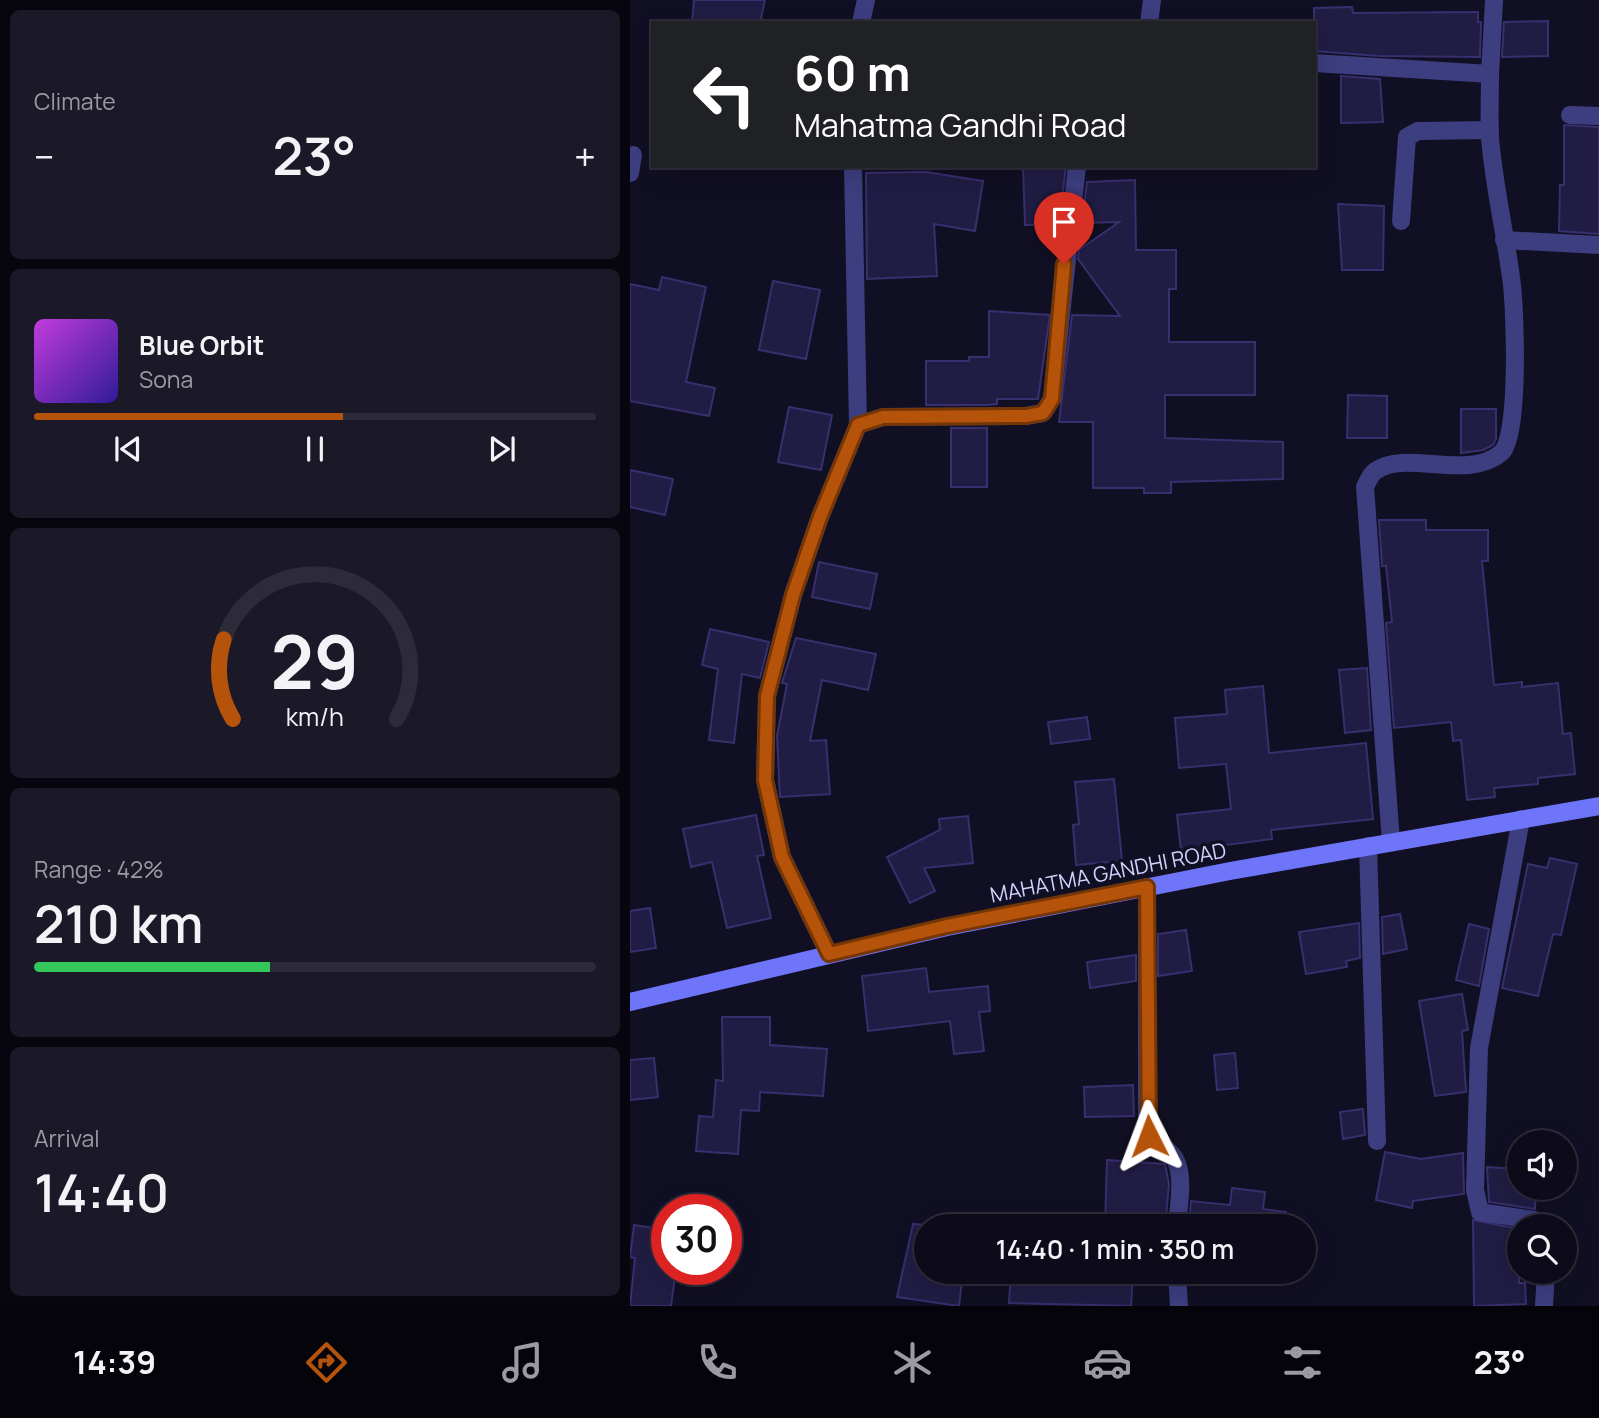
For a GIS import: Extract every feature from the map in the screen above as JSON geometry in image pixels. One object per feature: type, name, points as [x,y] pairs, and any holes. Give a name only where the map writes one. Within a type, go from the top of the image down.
[{"type":"main road","name":"MAHATMA GANDHI ROAD","points":[[630,1002],[947,926],[1368,846],[1599,806]]},
{"type":"street","points":[[861,21],[866,0]]},
{"type":"street","points":[[1149,21],[1152,0]]},
{"type":"street","points":[[1391,842],[1365,487],[1374,471],[1388,464],[1466,465],[1486,462],[1503,452],[1511,430],[1515,364],[1512,287],[1490,130],[1494,0]]},
{"type":"street","points":[[1316,63],[1490,74]]},
{"type":"street","points":[[1570,116],[1599,116]]},
{"type":"street","points":[[1401,221],[1407,136],[1418,131],[1490,130]]},
{"type":"street","points":[[630,173],[633,155]]},
{"type":"street","points":[[829,954],[782,857],[765,780],[767,696],[798,582],[858,425],[853,168]]},
{"type":"street","points":[[858,425],[883,417],[1026,416],[1043,413],[1052,399],[1077,168]]},
{"type":"street","points":[[1504,240],[1599,245]]},
{"type":"street","points":[[1507,1216],[1480,1212],[1475,1190],[1479,1048],[1521,819]]},
{"type":"street","points":[[1368,846],[1377,1141]]},
{"type":"street","points":[[1147,887],[1147,1126],[1149,1136],[1176,1160],[1179,1174],[1177,1214]]},
{"type":"street","points":[[1178,1284],[1179,1306]]},
{"type":"street","points":[[1544,1306],[1545,1284]]},
{"type":"building","points":[[694,0],[765,0],[760,21],[692,21]]},
{"type":"building","points":[[1352,7],[1353,13],[1478,12],[1478,22],[1481,22],[1480,57],[1379,56],[1316,51],[1314,8]]},
{"type":"building","points":[[1548,21],[1548,56],[1502,57],[1504,22]]},
{"type":"building","points":[[1341,76],[1380,79],[1383,122],[1341,123]]},
{"type":"building","points":[[1564,125],[1599,127],[1599,234],[1559,231],[1560,185],[1564,185]]},
{"type":"building","points":[[1023,168],[1066,168],[1059,224],[1025,225]]},
{"type":"building","points":[[926,172],[983,181],[975,231],[934,224],[937,276],[867,279],[866,173]]},
{"type":"building","points":[[1135,180],[1136,250],[1176,250],[1176,289],[1169,289],[1169,342],[1255,342],[1255,395],[1165,395],[1165,438],[1283,442],[1283,479],[1171,482],[1171,493],[1144,493],[1144,488],[1093,488],[1093,422],[1059,422],[1072,315],[1120,316],[1078,259],[1079,250],[1119,222],[1082,223],[1087,182]]},
{"type":"building","points":[[1338,204],[1384,206],[1383,270],[1342,270]]},
{"type":"building","points":[[662,277],[706,287],[686,382],[715,388],[709,416],[630,401],[630,284],[659,290]]},
{"type":"building","points":[[773,281],[820,290],[806,359],[759,350]]},
{"type":"building","points":[[989,311],[1050,315],[1038,399],[997,399],[997,404],[987,405],[926,405],[926,361],[969,361],[969,357],[989,357]]},
{"type":"building","points":[[1348,395],[1387,396],[1387,438],[1347,438]]},
{"type":"building","points":[[789,407],[832,415],[821,470],[778,462]]},
{"type":"building","points":[[1461,409],[1496,409],[1496,439],[1493,445],[1483,450],[1461,453]]},
{"type":"building","points":[[951,428],[987,428],[987,487],[951,487]]},
{"type":"building","points":[[630,470],[673,479],[665,515],[630,507]]},
{"type":"building","points":[[1379,520],[1426,520],[1426,530],[1488,530],[1488,561],[1482,561],[1494,685],[1522,682],[1522,687],[1558,683],[1563,734],[1571,733],[1575,774],[1538,778],[1538,784],[1494,788],[1495,797],[1467,800],[1461,740],[1453,741],[1451,722],[1394,728],[1386,623],[1392,622],[1386,566],[1382,566]]},
{"type":"building","points":[[819,562],[877,574],[870,609],[812,597]]},
{"type":"building","points":[[710,629],[769,642],[760,678],[742,674],[734,743],[709,740],[718,669],[702,665]]},
{"type":"building","points":[[796,638],[876,654],[868,690],[822,680],[810,741],[826,740],[830,794],[780,797],[777,736],[787,684],[782,683]]},
{"type":"building","points":[[1367,668],[1371,730],[1345,733],[1339,670]]},
{"type":"building","points":[[1263,686],[1269,753],[1366,743],[1373,819],[1271,830],[1272,839],[1181,851],[1177,815],[1231,809],[1226,764],[1179,768],[1175,718],[1227,714],[1225,690]]},
{"type":"building","points":[[1087,717],[1090,739],[1051,744],[1048,722]]},
{"type":"building","points":[[1114,779],[1122,861],[1076,865],[1073,825],[1079,824],[1075,782]]},
{"type":"building","points":[[756,815],[764,855],[757,856],[771,918],[727,928],[712,862],[691,867],[683,829]]},
{"type":"building","points":[[968,816],[973,863],[924,868],[935,891],[910,903],[887,857],[940,830],[939,819]]},
{"type":"building","points":[[1550,858],[1577,864],[1561,935],[1553,934],[1538,996],[1502,988],[1528,864],[1547,868]]},
{"type":"building","points":[[650,908],[656,948],[630,952],[630,911]]},
{"type":"building","points":[[1400,914],[1407,949],[1383,954],[1382,917]]},
{"type":"building","points":[[1359,923],[1360,958],[1346,961],[1347,967],[1306,974],[1299,932]]},
{"type":"building","points":[[1469,924],[1489,929],[1479,986],[1456,980]]},
{"type":"building","points":[[1186,930],[1192,971],[1158,976],[1158,934]]},
{"type":"building","points":[[1136,955],[1136,981],[1090,988],[1087,962]]},
{"type":"building","points":[[926,968],[929,992],[988,986],[990,1011],[979,1012],[984,1051],[954,1054],[950,1021],[868,1031],[862,976]]},
{"type":"building","points":[[1462,994],[1468,1030],[1462,1031],[1466,1092],[1435,1096],[1419,1001]]},
{"type":"building","points":[[722,1017],[770,1017],[770,1045],[827,1049],[823,1096],[760,1092],[759,1111],[741,1110],[738,1154],[696,1151],[699,1116],[713,1117],[716,1080],[723,1081]]},
{"type":"building","points":[[1235,1053],[1238,1088],[1217,1090],[1214,1055]]},
{"type":"building","points":[[654,1058],[658,1097],[630,1100],[630,1060]]},
{"type":"building","points":[[1133,1085],[1134,1116],[1085,1117],[1084,1087]]},
{"type":"building","points":[[1363,1109],[1365,1135],[1343,1139],[1340,1112]]},
{"type":"building","points":[[1385,1152],[1421,1159],[1463,1153],[1464,1194],[1413,1201],[1412,1208],[1376,1200]]},
{"type":"building","points":[[1107,1160],[1165,1164],[1169,1184],[1166,1214],[1105,1214]]},
{"type":"building","points":[[1487,1167],[1507,1168],[1507,1200],[1535,1200],[1535,1209],[1489,1202]]},
{"type":"building","points":[[1232,1188],[1265,1192],[1263,1209],[1286,1214],[1190,1214],[1191,1201],[1230,1205]]},
{"type":"building","points":[[1473,1220],[1507,1227],[1507,1284],[1525,1284],[1526,1304],[1474,1306]]},
{"type":"building","points":[[914,1224],[914,1284],[962,1284],[959,1306],[897,1297]]},
{"type":"building","points":[[634,1225],[651,1228],[651,1285],[674,1285],[671,1306],[630,1306],[635,1258],[630,1257]]},
{"type":"building","points":[[1010,1284],[1132,1284],[1131,1306],[1009,1303]]},
{"type":"route","points":[[1064,264],[1052,399],[1043,413],[1026,416],[883,417],[858,425],[820,517],[793,595],[767,696],[765,780],[782,857],[829,954],[947,926],[1147,887],[1149,1136]]}]
